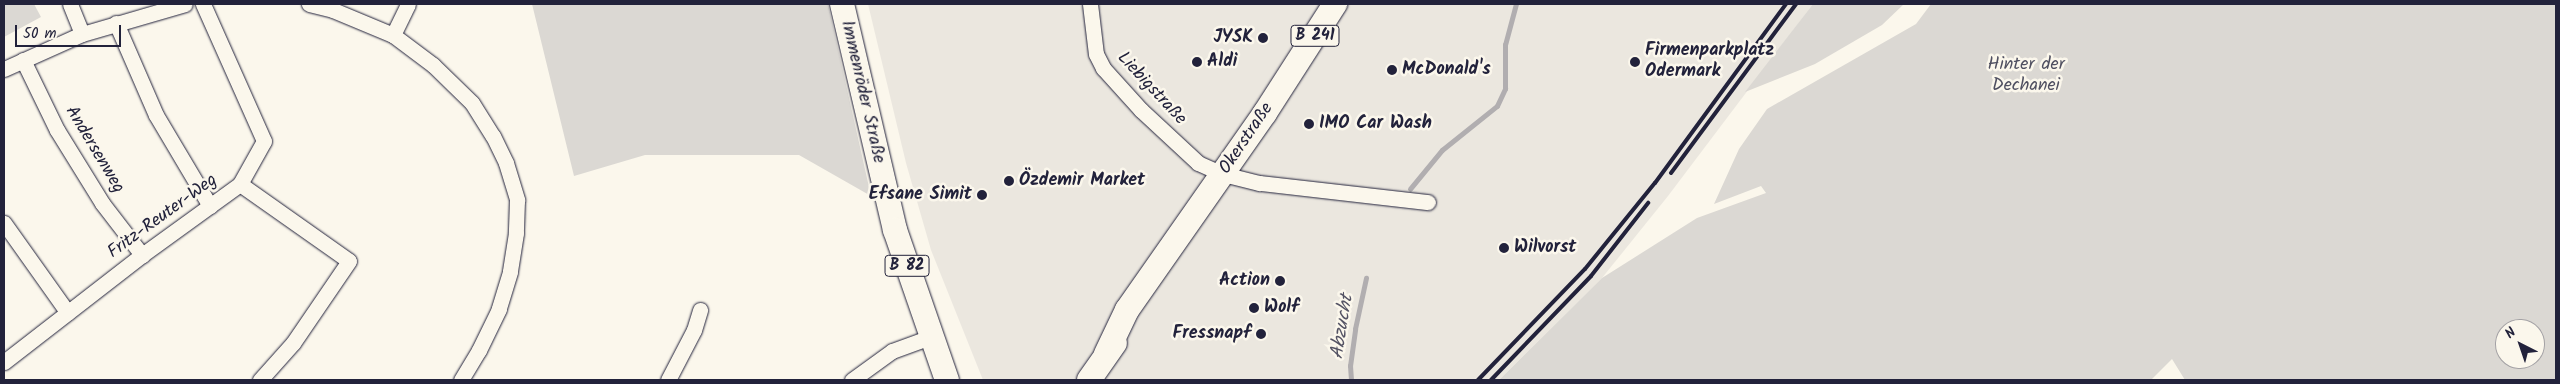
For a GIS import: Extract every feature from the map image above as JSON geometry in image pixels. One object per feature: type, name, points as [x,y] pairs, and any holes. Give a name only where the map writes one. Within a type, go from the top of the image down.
[{"type":"main road","name":"Immenröder Straße","points":[[838,4],[881,199],[935,380]]},
{"type":"main road","name":"Immenröder Straße","points":[[842,4],[895,230],[947,380]]},
{"type":"main road","name":"Okerstraße","points":[[1089,380],[1154,288],[1156,271],[1290,76],[1334,4]]},
{"type":"street","points":[[70,4],[82,34]]},
{"type":"street","points":[[4,69],[82,34],[185,4]]},
{"type":"street","points":[[203,4],[264,141],[240,184]]},
{"type":"street","points":[[309,4],[333,10],[393,36],[434,65],[472,103],[493,136],[506,163],[515,190],[516,233],[510,272],[498,309],[479,350],[461,380]]},
{"type":"street","points":[[393,36],[408,4]]},
{"type":"street","name":"Liebigstraße","points":[[1090,4],[1096,54],[1104,68],[1171,140],[1198,163],[1223,174],[1260,183],[1428,202]]},
{"type":"street","points":[[116,23],[156,115],[210,206]]},
{"type":"street","name":"Andersenweg","points":[[22,60],[57,130],[102,203],[142,255]]},
{"type":"street","name":"Fritz-Reuter-Weg","points":[[4,362],[142,255],[240,184],[349,261],[293,344],[260,380]]},
{"type":"street","points":[[4,223],[68,314]]},
{"type":"street","points":[[668,380],[694,330],[700,310]]},
{"type":"street","points":[[852,380],[892,351],[924,339]]},
{"type":"shaded area","points":[[868,4],[1813,4],[1668,196],[1602,278],[1499,380],[983,380],[931,250],[906,163]]},
{"type":"green space","points":[[4,4],[34,4],[41,17],[4,37]]},
{"type":"green space","points":[[532,4],[828,4],[871,196],[799,155],[645,155],[574,176]]},
{"type":"green space","points":[[1813,4],[1904,4],[1882,25],[1815,64],[1745,92]]},
{"type":"green space","name":"Hinter der Dechanei","points":[[1931,4],[2556,4],[2556,380],[2185,380],[2172,359],[2151,380],[1499,380],[1602,278],[1697,218],[1766,193],[1761,186],[1714,204],[1739,149],[1767,109],[1916,24]]},
{"type":"waterway","name":"Abzucht","points":[[1410,189],[1442,150],[1497,106],[1505,89],[1505,45],[1516,4]]},
{"type":"waterway","name":"Abzucht","points":[[1351,380],[1350,366],[1355,329],[1366,278]]},
{"type":"railway","points":[[1478,380],[1585,269],[1655,183],[1786,4]]},
{"type":"railway","points":[[1671,173],[1796,4]]},
{"type":"railway","points":[[1491,380],[1591,276],[1648,203]]},
{"type":"place","name":"JYSK","points":[[1263,38]]},
{"type":"place","name":"Aldi","points":[[1197,62]]},
{"type":"place","name":"Firmenparkplatz Odermark","points":[[1635,62]]},
{"type":"place","name":"McDonald's","points":[[1392,70]]},
{"type":"place","name":"IMO Car Wash","points":[[1309,124]]},
{"type":"place","name":"Özdemir Market","points":[[1009,181]]},
{"type":"place","name":"Efsane Simit","points":[[982,195]]},
{"type":"place","name":"Wilvorst","points":[[1504,248]]},
{"type":"place","name":"Action","points":[[1280,281]]},
{"type":"place","name":"Wolf","points":[[1254,308]]},
{"type":"place","name":"Fressnapf","points":[[1261,334]]}]
